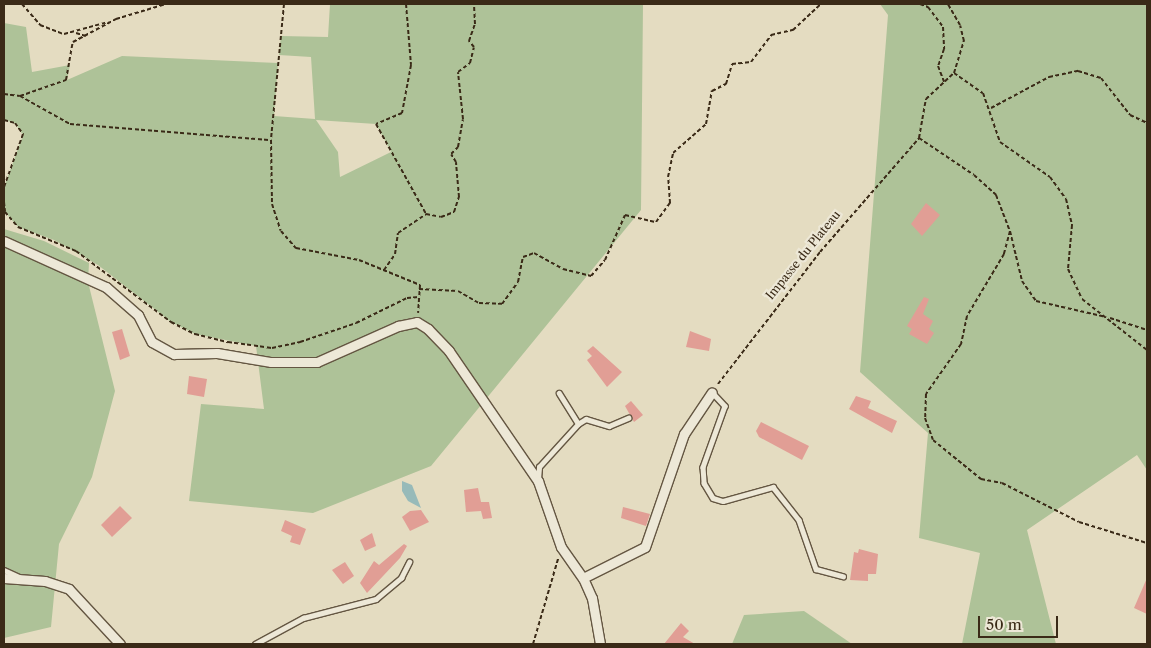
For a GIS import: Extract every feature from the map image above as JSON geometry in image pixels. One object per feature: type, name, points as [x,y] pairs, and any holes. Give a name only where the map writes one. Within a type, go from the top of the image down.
[{"type":"street","points":[[4,241],[106,287],[138,315],[152,342],[174,354],[217,353],[271,362],[317,362],[398,326],[417,322],[449,351],[538,481],[561,547],[584,578],[592,598],[600,644]]},
{"type":"street","points":[[584,578],[645,546],[684,434],[712,392]]},
{"type":"street","points":[[4,578],[23,578],[69,589],[120,644]]},
{"type":"lane","points":[[712,392],[725,406],[703,467],[704,482],[713,498],[723,501],[773,487],[798,520],[816,570],[843,576]]},
{"type":"lane","points":[[559,393],[578,424]]},
{"type":"lane","points":[[538,481],[539,467],[578,424],[586,419],[609,426],[628,418]]},
{"type":"lane","points":[[255,644],[303,618],[376,599],[402,578],[409,562]]},
{"type":"lane","points":[[4,570],[23,578]]},
{"type":"path","points":[[22,4],[40,25],[64,34],[76,33],[166,4]]},
{"type":"path","points":[[284,4],[271,140],[272,204],[281,230],[296,248],[359,260],[420,284],[417,322]]},
{"type":"path","points":[[406,4],[411,65],[402,113],[376,124],[426,214]]},
{"type":"path","points":[[384,270],[395,254],[398,233],[426,214],[441,217],[454,212],[459,197],[456,162],[451,154],[458,147],[463,118],[458,72],[470,63],[474,47],[469,41],[475,24],[474,4]]},
{"type":"path","points":[[419,289],[458,291],[479,303],[502,304],[518,282],[523,257],[534,253],[563,269],[591,276],[605,260],[625,215],[656,222],[670,203],[668,177],[673,153],[706,124],[712,91],[726,84],[732,64],[751,62],[771,35],[793,30],[821,4]]},
{"type":"path","points":[[920,4],[928,7],[943,27],[944,48],[938,66],[944,82]]},
{"type":"path","points":[[948,4],[960,25],[964,42],[954,73],[926,99],[918,138],[974,175],[996,195],[1010,231],[1022,281],[1036,301],[1107,317],[1147,330]]},
{"type":"path","points":[[20,96],[66,80],[73,42],[116,19]]},
{"type":"path","points":[[76,33],[86,36]]},
{"type":"path","points":[[991,108],[1049,77],[1078,72],[1101,78],[1130,115],[1147,123]]},
{"type":"path","points":[[954,73],[984,93],[991,108],[993,130],[1000,142],[1050,177],[1066,199],[1072,225],[1068,269],[1073,284],[1082,299],[1147,350]]},
{"type":"path","points":[[4,94],[20,96],[70,124],[271,140]]},
{"type":"path","points":[[4,120],[15,123],[23,134],[4,187]]},
{"type":"path","name":"Impasse du Plateau","points":[[712,392],[820,252],[918,138]]},
{"type":"path","points":[[4,202],[4,212],[18,227],[76,251],[171,322],[195,334],[228,342],[272,348],[300,342],[356,323],[407,298],[419,297]]},
{"type":"path","points":[[1010,231],[1004,254],[967,316],[961,344],[926,394],[925,418],[933,440],[981,480],[1002,483],[1079,522],[1147,543]]},
{"type":"path","points":[[533,644],[561,547]]},
{"type":"green space","points":[[330,4],[643,4],[641,210],[431,466],[313,513],[189,501],[201,404],[264,409],[256,346],[195,334],[171,322],[98,265],[54,240],[18,227],[5,212],[4,187],[23,135],[15,123],[4,120],[4,23],[26,27],[32,72],[70,65],[67,80],[122,56],[278,63],[274,116],[315,119],[311,57],[279,55],[281,36],[328,37]],"holes":[[[316,120],[376,124],[391,152],[340,177],[338,152]]]},
{"type":"green space","points":[[880,4],[1147,4],[1147,470],[1137,455],[1027,530],[1056,644],[962,644],[980,553],[919,538],[928,433],[860,372],[888,15]]},
{"type":"green space","points":[[4,229],[44,241],[89,263],[88,282],[115,391],[92,477],[59,544],[51,627],[4,638]]},
{"type":"green space","points":[[804,611],[852,644],[732,644],[744,615]]},
{"type":"water","points":[[402,481],[412,485],[421,508],[408,501],[402,491]]},
{"type":"building","points":[[926,203],[940,215],[922,236],[911,224]]},
{"type":"building","points":[[924,297],[929,299],[923,314],[933,321],[929,329],[934,333],[927,344],[909,334],[912,329],[907,326]]},
{"type":"building","points":[[122,329],[130,356],[120,360],[112,332]]},
{"type":"building","points":[[690,331],[711,339],[709,351],[686,347]]},
{"type":"building","points":[[593,346],[622,372],[607,387],[587,360],[592,356],[587,351]]},
{"type":"building","points":[[189,376],[207,379],[204,397],[187,394]]},
{"type":"building","points":[[856,396],[871,401],[868,408],[897,421],[892,433],[849,409]]},
{"type":"building","points":[[631,401],[643,415],[634,422],[625,406]]},
{"type":"building","points":[[761,422],[809,446],[802,460],[759,437],[756,431]]},
{"type":"building","points":[[478,488],[481,502],[489,502],[492,518],[483,519],[481,511],[466,512],[464,490]]},
{"type":"building","points":[[120,506],[132,518],[112,537],[101,525]]},
{"type":"building","points":[[623,507],[650,514],[646,526],[621,518]]},
{"type":"building","points":[[421,510],[429,522],[410,531],[402,517],[410,511]]},
{"type":"building","points":[[285,520],[306,529],[300,545],[290,542],[292,536],[281,531]]},
{"type":"building","points":[[372,533],[376,546],[365,551],[360,540]]},
{"type":"building","points":[[404,544],[407,546],[400,558],[367,593],[360,583],[374,561],[379,565]]},
{"type":"building","points":[[859,549],[878,554],[876,574],[868,574],[868,581],[850,580],[854,552],[858,553]]},
{"type":"building","points":[[345,562],[354,576],[343,584],[332,570]]},
{"type":"building","points":[[1147,578],[1147,614],[1134,608]]},
{"type":"building","points":[[681,623],[689,631],[683,637],[695,644],[664,644]]}]
